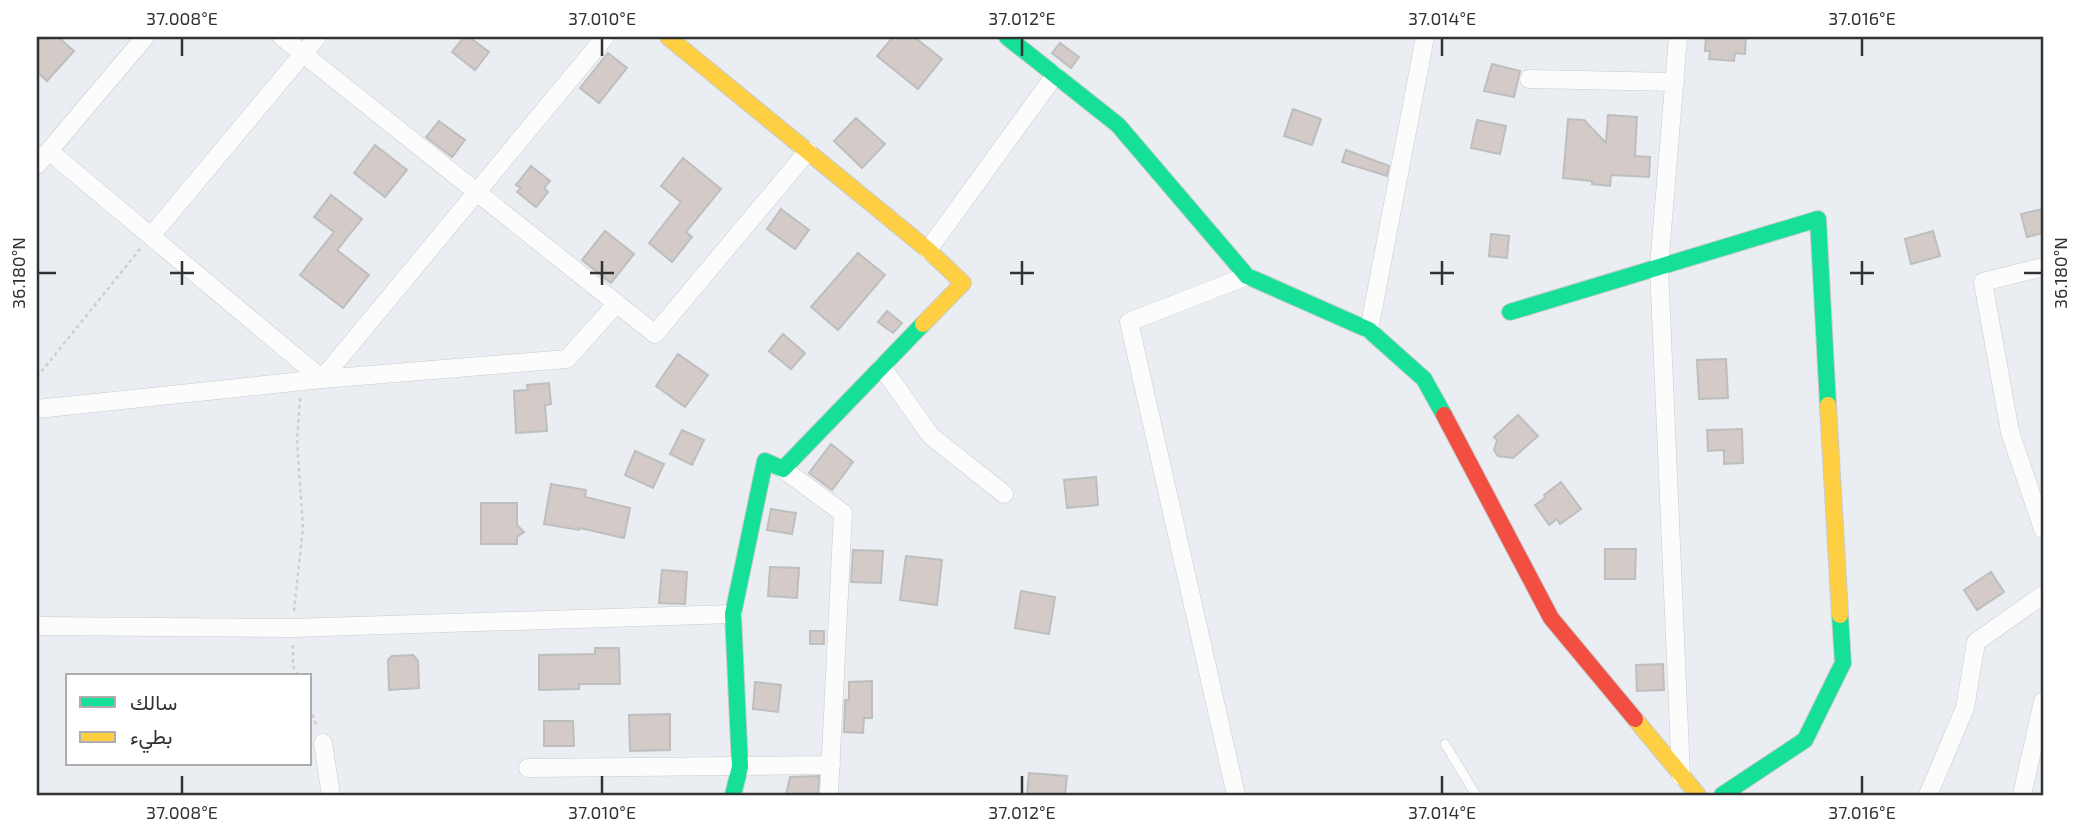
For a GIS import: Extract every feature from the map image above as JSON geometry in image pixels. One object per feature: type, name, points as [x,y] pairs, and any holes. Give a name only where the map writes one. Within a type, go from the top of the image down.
[{"type":"street","points":[[37,165],[145,37]]},
{"type":"street","points":[[282,37],[655,334],[808,151]]},
{"type":"street","points":[[151,236],[317,37]]},
{"type":"street","points":[[322,379],[605,37]]},
{"type":"street","points":[[668,37],[928,250],[963,283],[783,469]]},
{"type":"street","points":[[1007,37],[1118,125],[1247,276],[1369,330],[1424,379],[1461,444],[1551,618],[1698,795]]},
{"type":"street","points":[[1369,330],[1425,37]]},
{"type":"street","points":[[1678,37],[1659,267],[1681,776]]},
{"type":"street","points":[[928,250],[1055,75]]},
{"type":"street","points":[[1529,79],[1675,82]]},
{"type":"street","points":[[49,151],[322,379]]},
{"type":"street","points":[[1510,312],[1818,219],[1843,663],[1805,740],[1722,795]]},
{"type":"street","points":[[2043,267],[1983,282],[2010,432],[2043,529]]},
{"type":"street","points":[[1236,795],[1129,322],[1247,276]]},
{"type":"street","points":[[37,409],[322,379],[567,359],[617,303]]},
{"type":"street","points":[[882,367],[931,436],[1004,494]]},
{"type":"street","points":[[733,795],[740,767],[733,614],[765,461],[783,469],[843,513],[829,795]]},
{"type":"street","points":[[1928,795],[1965,708],[1976,642],[2043,595]]},
{"type":"street","points":[[37,626],[292,628],[733,614]]},
{"type":"street","points":[[2022,795],[2043,701]]},
{"type":"street","points":[[323,743],[331,795]]},
{"type":"street","points":[[528,768],[831,765]]},
{"type":"lane","points":[[1445,744],[1476,795]]},
{"type":"path","points":[[37,377],[151,236]]},
{"type":"path","points":[[297,674],[293,666],[292,628],[303,528],[297,441],[302,382]]},
{"type":"path","points":[[312,713],[323,743]]},
{"type":"building","points":[[58,37],[74,51],[47,81],[37,72],[37,39]]},
{"type":"building","points":[[464,37],[469,37],[489,52],[475,70],[452,52]]},
{"type":"building","points":[[893,37],[914,37],[942,59],[918,89],[877,56]]},
{"type":"building","points":[[1706,37],[1746,37],[1745,54],[1735,53],[1734,61],[1709,59],[1710,51],[1705,51]]},
{"type":"building","points":[[1060,43],[1079,57],[1071,68],[1052,53]]},
{"type":"building","points":[[608,53],[627,68],[599,103],[580,88]]},
{"type":"building","points":[[1492,64],[1520,71],[1514,97],[1484,91]]},
{"type":"building","points":[[1293,109],[1321,119],[1312,145],[1284,136]]},
{"type":"building","points":[[1608,115],[1637,117],[1635,156],[1650,157],[1649,177],[1611,175],[1610,186],[1563,178],[1568,119],[1584,120],[1606,143]]},
{"type":"building","points":[[856,118],[885,144],[862,168],[834,141]]},
{"type":"building","points":[[1477,120],[1506,126],[1500,154],[1471,148]]},
{"type":"building","points":[[439,121],[465,140],[452,157],[426,137]]},
{"type":"building","points":[[375,145],[407,170],[385,197],[354,173]]},
{"type":"building","points":[[1346,150],[1389,166],[1387,176],[1342,162]]},
{"type":"building","points":[[683,158],[721,189],[686,232],[692,237],[672,262],[649,243],[681,202],[661,186]]},
{"type":"building","points":[[531,166],[550,181],[544,188],[548,192],[536,207],[517,192],[521,188],[516,185]]},
{"type":"building","points":[[331,195],[362,219],[337,250],[369,275],[343,308],[300,275],[334,232],[314,217]]},
{"type":"building","points":[[781,209],[809,230],[795,249],[767,229]]},
{"type":"building","points":[[2043,209],[2043,233],[2027,237],[2021,214]]},
{"type":"building","points":[[605,231],[634,254],[611,283],[582,260]]},
{"type":"building","points":[[1933,231],[1940,256],[1911,264],[1905,239]]},
{"type":"building","points":[[1491,234],[1509,236],[1507,258],[1489,256]]},
{"type":"building","points":[[858,253],[885,275],[838,330],[811,307]]},
{"type":"building","points":[[887,311],[902,323],[893,333],[878,322]]},
{"type":"building","points":[[783,334],[805,353],[791,369],[769,351]]},
{"type":"building","points":[[678,354],[708,375],[685,407],[656,386]]},
{"type":"building","points":[[1726,359],[1728,398],[1699,399],[1697,360]]},
{"type":"building","points":[[549,383],[551,404],[545,405],[547,431],[516,433],[514,391],[528,390],[527,385]]},
{"type":"building","points":[[1518,415],[1538,436],[1513,458],[1498,456],[1494,450],[1497,440],[1494,437]]},
{"type":"building","points":[[1742,429],[1743,463],[1724,464],[1724,450],[1708,451],[1707,430]]},
{"type":"building","points":[[682,430],[704,440],[692,465],[670,454]]},
{"type":"building","points":[[831,444],[853,462],[832,490],[809,473]]},
{"type":"building","points":[[635,451],[664,464],[653,488],[625,475]]},
{"type":"building","points":[[1096,477],[1098,505],[1067,508],[1064,480]]},
{"type":"building","points":[[1561,482],[1581,509],[1560,524],[1557,519],[1549,525],[1535,505]]},
{"type":"building","points":[[551,484],[586,490],[585,497],[630,508],[624,538],[580,528],[544,524]]},
{"type":"building","points":[[481,503],[517,503],[517,525],[524,532],[517,537],[517,544],[481,544]]},
{"type":"building","points":[[771,509],[796,513],[792,534],[767,530]]},
{"type":"building","points":[[1605,549],[1636,549],[1635,579],[1605,579]]},
{"type":"building","points":[[853,550],[883,551],[881,583],[851,582]]},
{"type":"building","points":[[906,556],[942,560],[937,605],[900,600]]},
{"type":"building","points":[[770,567],[799,568],[797,598],[768,596]]},
{"type":"building","points":[[662,570],[687,572],[685,604],[659,603]]},
{"type":"building","points":[[1991,572],[2004,592],[1977,610],[1964,590]]},
{"type":"building","points":[[1021,591],[1055,597],[1049,634],[1015,628]]},
{"type":"building","points":[[810,631],[824,631],[824,644],[810,644]]},
{"type":"building","points":[[595,648],[619,648],[620,684],[579,684],[579,689],[539,690],[539,655],[595,654]]},
{"type":"building","points":[[413,655],[418,661],[419,688],[389,690],[388,660],[392,656]]},
{"type":"building","points":[[1663,664],[1664,690],[1637,691],[1636,665]]},
{"type":"building","points":[[872,681],[872,718],[864,718],[863,733],[844,732],[845,700],[849,700],[849,682]]},
{"type":"building","points":[[755,682],[781,685],[778,712],[753,709]]},
{"type":"building","points":[[670,714],[670,750],[630,751],[629,715]]},
{"type":"building","points":[[544,721],[573,721],[574,746],[544,746]]},
{"type":"building","points":[[1029,773],[1067,776],[1065,795],[1027,795]]},
{"type":"building","points":[[819,776],[818,795],[786,795],[790,777]]},
{"type":"traffic: fast","points":[[1007,37],[1118,125],[1247,276],[1369,330],[1424,379],[1444,415]]},
{"type":"traffic: fast","points":[[1510,312],[1818,219],[1828,405]]},
{"type":"traffic: fast","points":[[733,795],[740,767],[733,614],[765,461],[783,469],[923,324]]},
{"type":"traffic: fast","points":[[1722,795],[1805,740],[1843,663],[1840,615]]},
{"type":"traffic: slow","points":[[668,37],[928,250],[963,283],[923,324]]},
{"type":"traffic: slow","points":[[1828,405],[1840,615]]},
{"type":"traffic: slow","points":[[1635,719],[1698,795]]},
{"type":"traffic: jam","points":[[1444,415],[1551,618],[1635,719]]}]
